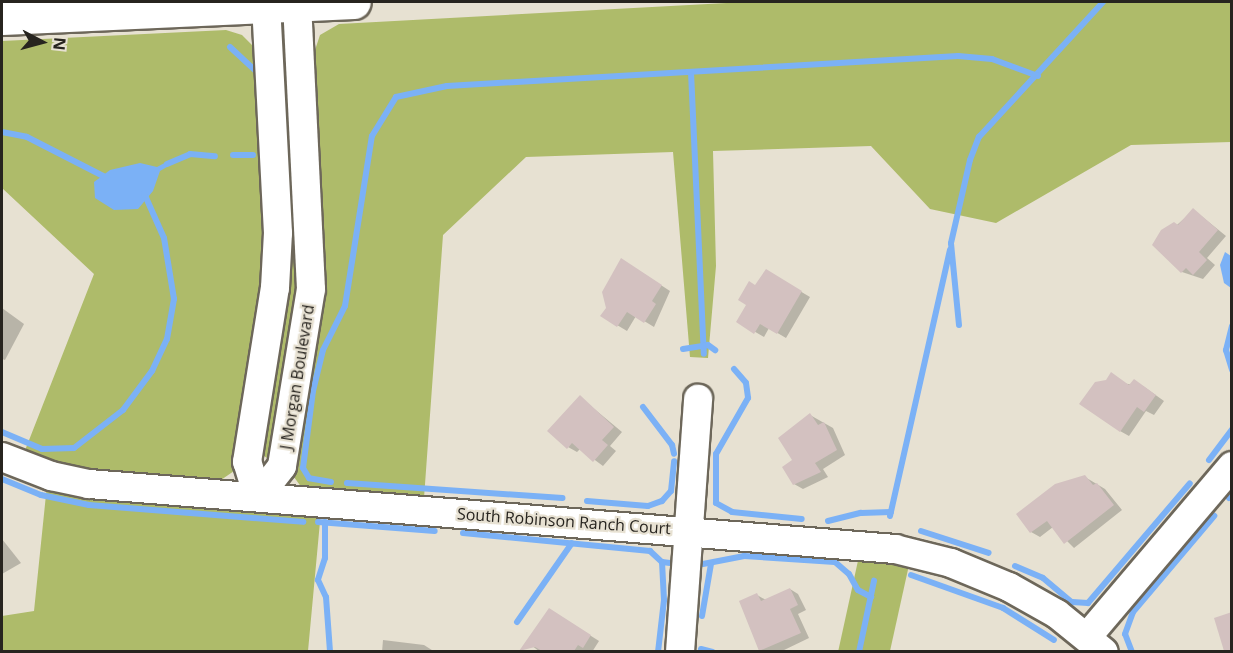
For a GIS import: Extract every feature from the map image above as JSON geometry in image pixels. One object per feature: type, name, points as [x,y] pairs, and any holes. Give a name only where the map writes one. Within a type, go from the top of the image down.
[{"type":"highway","points":[[2,18],[354,2]]},
{"type":"street","points":[[258,497],[247,462],[275,288],[278,233],[281,4]]},
{"type":"street","points":[[680,651],[698,399]]},
{"type":"street","name":"South Robinson Ranch Court","points":[[2,457],[73,481],[847,543],[930,557],[1009,587],[1096,644]]},
{"type":"street","points":[[1096,644],[1232,466]]},
{"type":"green space","points":[[745,2],[1231,2],[1231,142],[1131,145],[996,223],[930,209],[871,146],[713,151],[716,266],[708,358],[690,357],[673,152],[526,157],[443,235],[424,498],[302,488],[291,473],[323,244],[314,53],[320,35],[339,24]]},
{"type":"green space","points":[[226,30],[242,35],[259,52],[267,260],[234,471],[218,482],[75,470],[24,453],[94,274],[2,188],[2,41]]},
{"type":"green space","points":[[284,70],[292,206],[301,262],[271,456],[267,458],[261,454]]},
{"type":"green space","points":[[47,485],[321,511],[308,651],[2,652],[2,616],[34,611]]},
{"type":"green space","points":[[859,556],[909,565],[890,651],[838,652]]},
{"type":"water","points":[[172,159],[174,163],[160,171],[153,191],[138,209],[114,210],[95,198],[94,182],[110,170],[140,163],[157,167]]},
{"type":"water","points":[[1225,252],[1231,256],[1231,288],[1224,283],[1220,265]]},
{"type":"building","points":[[1193,208],[1218,230],[1199,252],[1207,260],[1193,275],[1186,268],[1181,273],[1152,245],[1161,230],[1174,222],[1178,225]]},
{"type":"building","points":[[621,258],[662,285],[652,301],[656,304],[644,323],[627,312],[617,327],[600,316],[606,308],[602,292]]},
{"type":"building","points":[[766,269],[802,291],[777,334],[760,324],[754,334],[736,322],[746,305],[738,300],[749,281],[755,285]]},
{"type":"building","points":[[1111,372],[1129,385],[1134,379],[1156,395],[1144,412],[1137,407],[1120,432],[1079,404],[1095,382],[1106,380]]},
{"type":"building","points":[[580,395],[614,427],[602,440],[608,445],[593,462],[572,443],[567,449],[547,431]]},
{"type":"building","points":[[810,413],[818,425],[824,422],[837,450],[815,463],[821,472],[793,485],[782,467],[792,460],[778,438]]},
{"type":"building","points":[[1085,475],[1093,485],[1097,483],[1114,505],[1064,544],[1047,521],[1030,533],[1016,514],[1055,484]]},
{"type":"building","points":[[790,588],[798,605],[790,609],[801,633],[759,651],[739,601],[757,593],[761,601]]},
{"type":"building","points":[[549,608],[591,635],[583,648],[578,645],[574,651],[542,651],[535,647],[519,651]]},
{"type":"building","points":[[1232,612],[1232,651],[1224,651],[1214,618]]},
{"type":"waterway","points":[[959,325],[951,243],[970,160],[979,137],[1103,2]]},
{"type":"waterway","points":[[230,47],[259,74]]},
{"type":"waterway","points":[[331,482],[309,478],[303,468],[313,391],[323,350],[345,306],[372,136],[396,97],[447,86],[958,56],[992,59],[1038,76]]},
{"type":"waterway","points":[[691,72],[704,354]]},
{"type":"waterway","points":[[2,132],[27,137],[107,178]]},
{"type":"waterway","points":[[167,164],[190,154],[215,156]]},
{"type":"waterway","points":[[233,155],[253,155]]},
{"type":"waterway","points":[[2,432],[42,449],[74,448],[123,410],[152,371],[167,339],[174,299],[164,238],[144,193]]},
{"type":"waterway","points":[[890,516],[950,250]]},
{"type":"waterway","points":[[1232,326],[1226,350],[1232,370]]},
{"type":"waterway","points":[[683,349],[708,345],[715,350]]},
{"type":"waterway","points":[[734,369],[746,383],[748,398],[716,454],[716,503],[732,512],[802,519]]},
{"type":"waterway","points":[[643,407],[672,445],[674,454]]},
{"type":"waterway","points":[[1209,460],[1232,429]]},
{"type":"waterway","points":[[587,501],[648,506],[662,501],[671,491],[674,461]]},
{"type":"waterway","points":[[2,479],[41,495],[89,505],[303,522]]},
{"type":"waterway","points":[[347,483],[562,498]]},
{"type":"waterway","points":[[1015,566],[1043,578],[1072,602],[1088,603],[1190,483]]},
{"type":"waterway","points":[[828,521],[861,513],[891,512]]},
{"type":"waterway","points":[[1132,652],[1125,634],[1133,612],[1214,516]]},
{"type":"waterway","points":[[318,522],[435,531]]},
{"type":"waterway","points":[[325,522],[325,558],[318,580],[326,597],[330,652]]},
{"type":"waterway","points":[[921,531],[989,553]]},
{"type":"waterway","points":[[463,533],[650,551],[662,562],[670,563]]},
{"type":"waterway","points":[[517,622],[572,543]]},
{"type":"waterway","points":[[703,564],[744,556],[835,562],[849,574],[858,590],[871,597]]},
{"type":"waterway","points":[[658,652],[664,600],[662,562]]},
{"type":"waterway","points":[[702,616],[711,564]]},
{"type":"waterway","points":[[911,575],[1003,608],[1054,640]]},
{"type":"waterway","points":[[859,652],[874,581]]},
{"type":"waterway","points":[[701,649],[713,652]]}]
